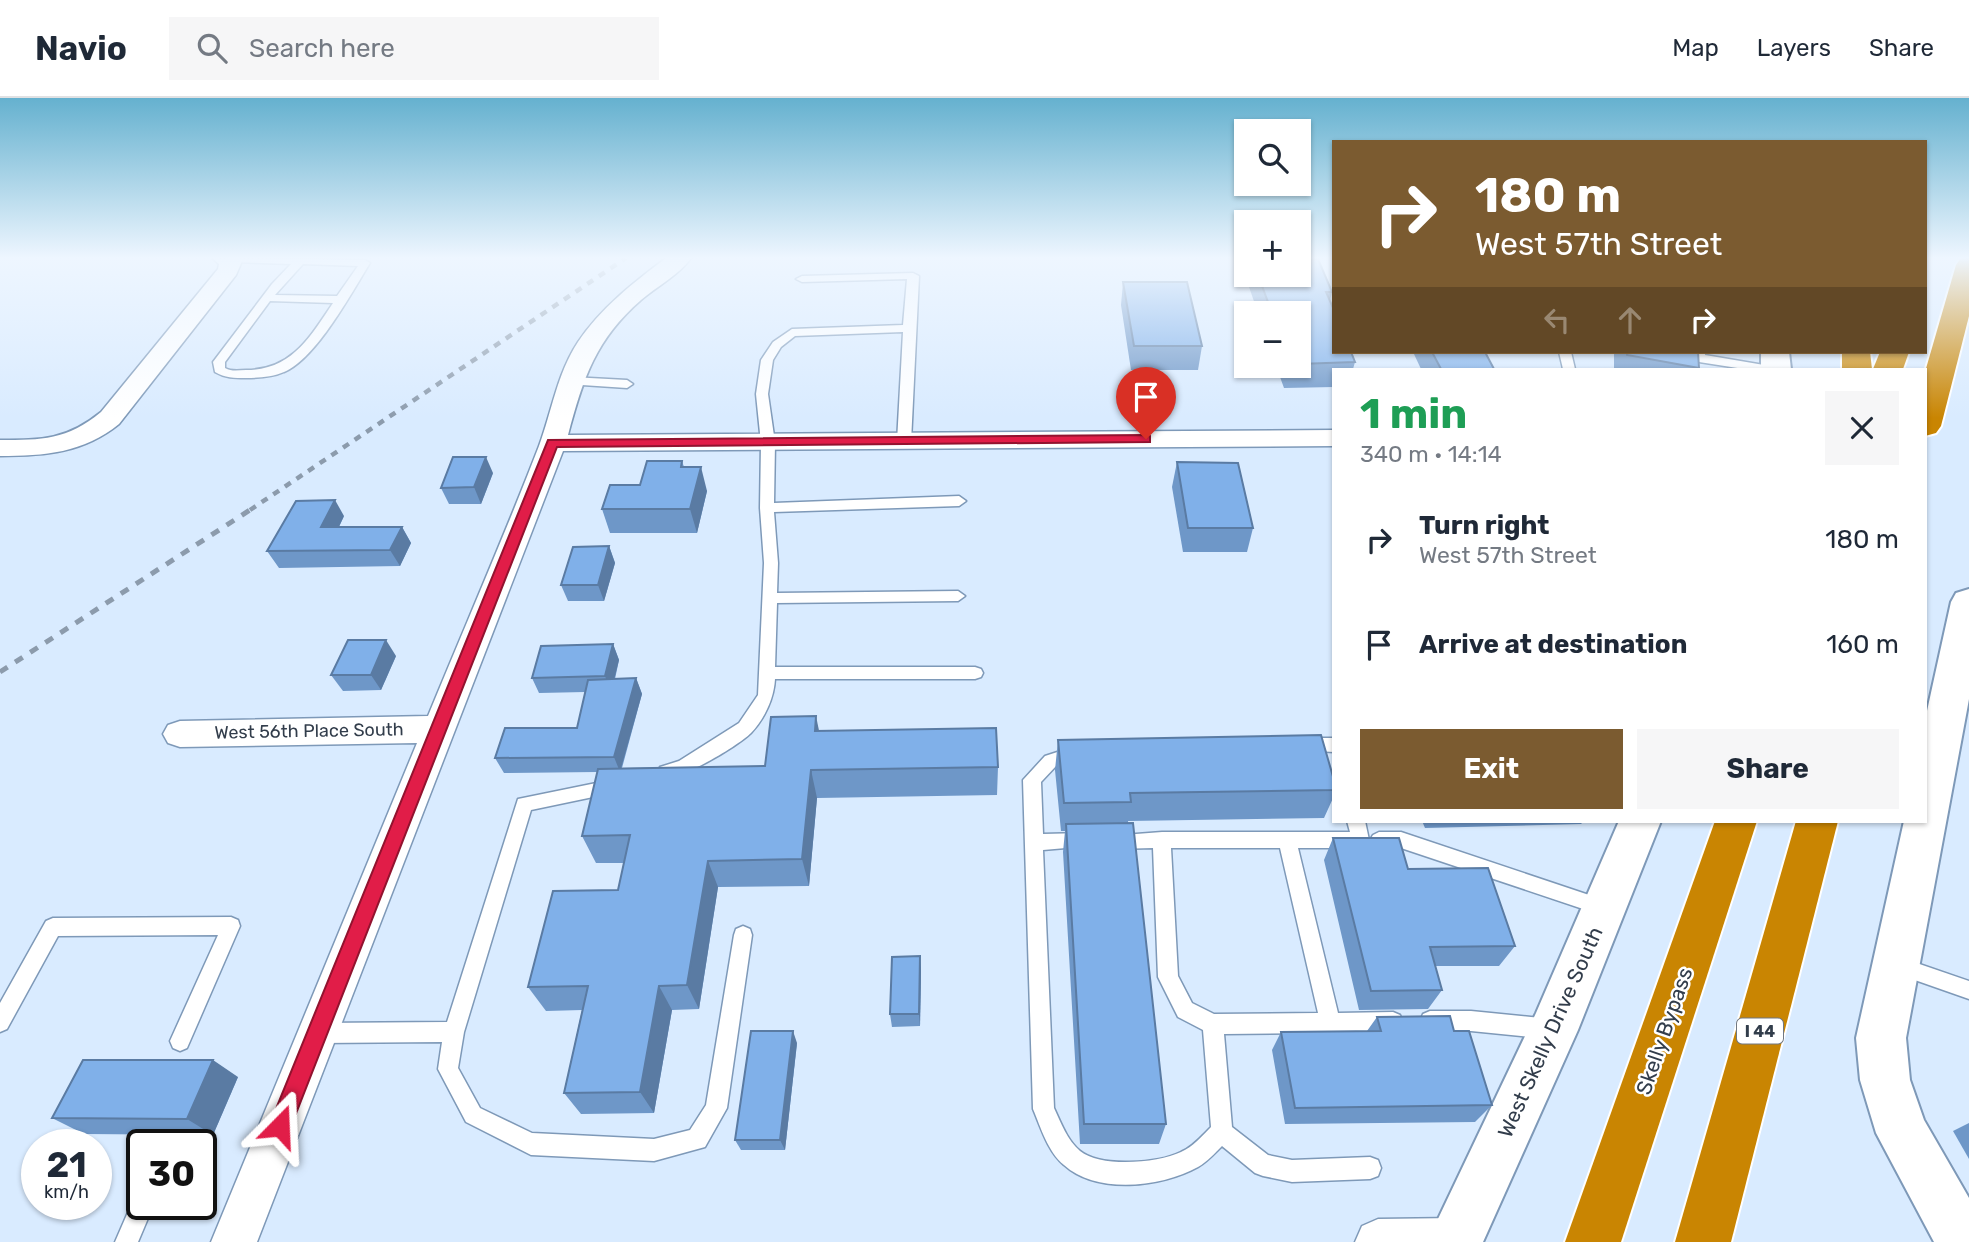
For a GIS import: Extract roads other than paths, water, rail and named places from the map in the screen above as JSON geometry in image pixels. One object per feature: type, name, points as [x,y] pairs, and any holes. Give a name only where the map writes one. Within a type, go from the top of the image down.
[{"type":"highway","points":[[1928,414],[1956,311]]},
{"type":"highway","points":[[1928,414],[1969,358]]},
{"type":"highway","name":"Skelly Bypass","points":[[1593,1242],[1735,823]]},
{"type":"highway","name":"I 44","points":[[1703,1242],[1816,823]]},
{"type":"street","points":[[0,448],[51,448],[82,439],[110,418],[195,311]]},
{"type":"street","points":[[234,1242],[552,443],[571,381],[589,345],[620,311]]},
{"type":"street","points":[[552,443],[1332,438]]},
{"type":"street","points":[[1927,813],[1960,696],[1969,602]]},
{"type":"street","name":"West 56th Place South","points":[[180,734],[437,729]]},
{"type":"street","name":"West Skelly Drive South","points":[[1455,1241],[1553,1030],[1639,823]]},
{"type":"street","points":[[1924,823],[1881,1038],[1885,1080],[1902,1133],[1964,1242]]},
{"type":"street","points":[[1378,1242],[1455,1241]]},
{"type":"lane","points":[[257,311],[219,362],[219,369],[228,374],[257,374],[286,366],[307,347],[334,311]]},
{"type":"lane","points":[[904,442],[910,311]]},
{"type":"lane","points":[[743,935],[716,1108],[696,1139],[653,1150],[531,1144],[473,1115],[448,1069],[454,1032],[524,804],[684,768],[744,727],[766,696],[771,563],[767,508],[768,443],[762,394],[767,360],[792,333],[909,328]]},
{"type":"lane","points":[[1700,360],[1757,368]]},
{"type":"lane","points":[[571,381],[626,384]]},
{"type":"lane","points":[[767,508],[959,501]]},
{"type":"lane","points":[[769,598],[958,596]]},
{"type":"lane","points":[[767,673],[975,673]]},
{"type":"lane","points":[[1282,745],[1332,745]]},
{"type":"lane","points":[[1100,751],[1061,754],[1044,763],[1032,779],[1044,1109],[1057,1138],[1074,1161],[1098,1170],[1142,1173],[1186,1162],[1222,1132]]},
{"type":"lane","points":[[1034,842],[1287,839],[1358,830],[1401,840],[1605,908]]},
{"type":"lane","points":[[1287,839],[1330,1023]]},
{"type":"lane","points":[[1162,840],[1168,977],[1185,1010],[1213,1024],[1471,1021],[1553,1030]]},
{"type":"lane","points":[[0,1022],[53,927],[231,926],[180,1041]]},
{"type":"lane","points":[[1895,965],[1969,990]]},
{"type":"lane","points":[[1213,1024],[1222,1132],[1262,1166],[1292,1171],[1370,1168]]},
{"type":"lane","points":[[317,1033],[454,1032]]},
{"type":"lane","points":[[126,1242],[136,1220]]},
{"type":"railway","points":[[253,508],[546,311]]},
{"type":"railway","points":[[0,672],[253,508]]}]
